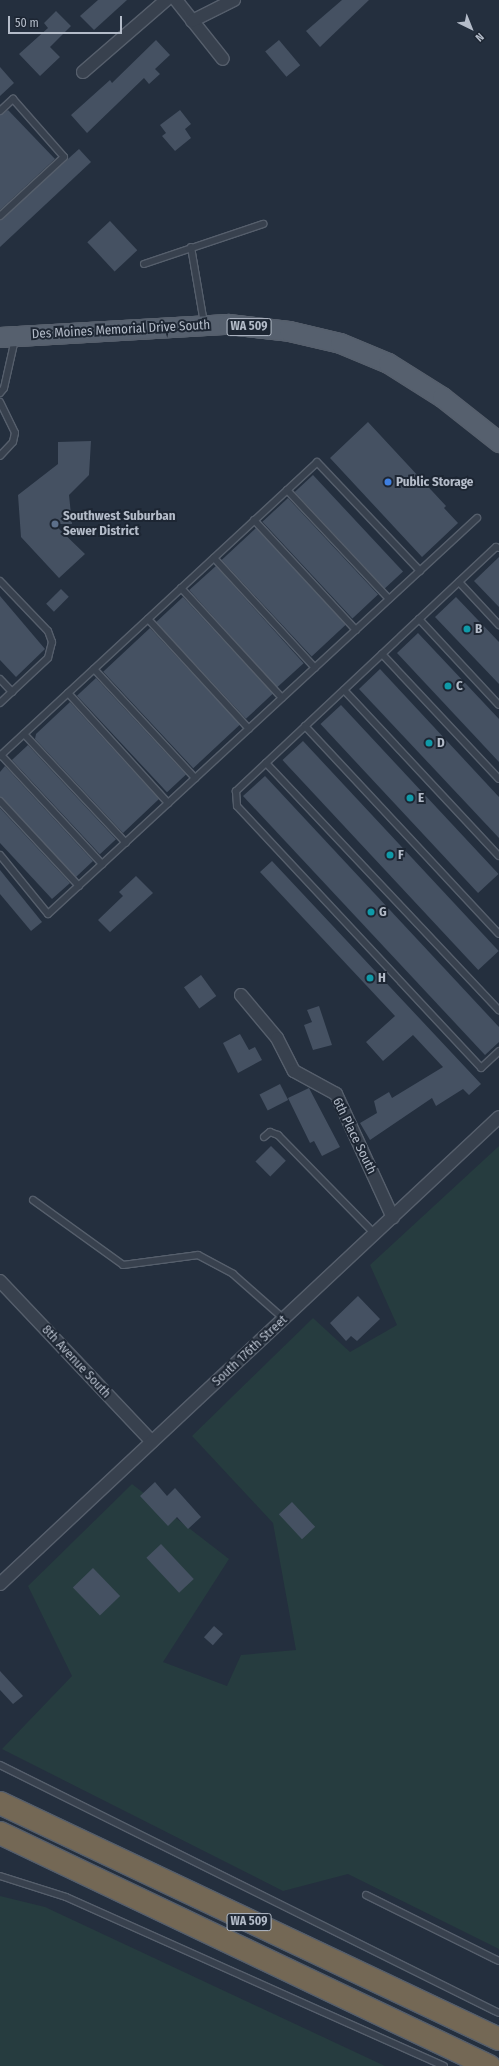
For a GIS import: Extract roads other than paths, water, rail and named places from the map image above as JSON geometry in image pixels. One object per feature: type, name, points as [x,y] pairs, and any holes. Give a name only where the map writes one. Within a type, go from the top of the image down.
[{"type":"highway","name":"WA 509","points":[[0,1803],[499,2039]]},
{"type":"highway","name":"WA 509","points":[[0,1833],[489,2066]]},
{"type":"main road","name":"Des Moines Memorial Drive South","points":[[8,336],[204,325],[289,331],[340,343],[388,363],[475,421],[499,442]]},
{"type":"main road","points":[[475,421],[499,424]]},
{"type":"street","points":[[83,72],[166,0]]},
{"type":"street","points":[[176,0],[223,59]]},
{"type":"street","points":[[192,21],[234,0]]},
{"type":"street","name":"6th Place South","points":[[241,995],[277,1038],[294,1071],[336,1094],[393,1218]]},
{"type":"street","name":"South 176th Street","points":[[0,1584],[393,1218],[499,1117]]},
{"type":"street","name":"8th Avenue South","points":[[0,1281],[152,1442]]},
{"type":"lane","points":[[0,111],[13,99],[64,157],[0,216]]},
{"type":"lane","points":[[144,264],[263,224]]},
{"type":"lane","points":[[191,247],[204,325]]},
{"type":"lane","points":[[0,393],[4,388],[8,336]]},
{"type":"lane","points":[[0,402],[15,433],[13,442],[0,456]]},
{"type":"lane","points":[[102,864],[0,755],[254,520],[317,462],[420,571]]},
{"type":"lane","points":[[287,490],[389,599]]},
{"type":"lane","points":[[0,855],[48,914],[477,518]]},
{"type":"lane","points":[[254,520],[356,630]]},
{"type":"lane","points":[[499,548],[496,547],[236,791],[237,806],[481,1068],[499,1051]]},
{"type":"lane","points":[[214,558],[315,668]]},
{"type":"lane","points":[[0,581],[48,631],[52,642],[48,658],[0,703]]},
{"type":"lane","points":[[459,582],[499,625]]},
{"type":"lane","points":[[181,588],[282,698]]},
{"type":"lane","points":[[148,619],[249,729]]},
{"type":"lane","points":[[419,619],[499,705]]},
{"type":"lane","points":[[382,654],[499,779]]},
{"type":"lane","points":[[94,669],[195,778]]},
{"type":"lane","points":[[0,679],[12,692]]},
{"type":"lane","points":[[344,690],[499,856]]},
{"type":"lane","points":[[68,693],[168,803]]},
{"type":"lane","points":[[305,726],[499,934]]},
{"type":"lane","points":[[24,734],[126,843]]},
{"type":"lane","points":[[266,763],[499,1010]]},
{"type":"lane","points":[[0,801],[79,886]]},
{"type":"lane","points":[[264,1137],[270,1132],[278,1135],[375,1234]]},
{"type":"lane","points":[[34,1200],[123,1265],[198,1255],[234,1274],[284,1319]]},
{"type":"lane","points":[[0,1764],[499,2013]]},
{"type":"lane","points":[[0,1876],[66,1897],[444,2066]]},
{"type":"lane","points":[[366,1895],[499,1961]]},
{"type":"place","name":"Public Storage","points":[[388,482]]},
{"type":"place","name":"Southwest Suburban Sewer District","points":[[55,524]]},
{"type":"place","name":"B","points":[[467,629]]},
{"type":"place","name":"C","points":[[448,686]]},
{"type":"place","name":"D","points":[[429,743]]},
{"type":"place","name":"E","points":[[410,798]]},
{"type":"place","name":"F","points":[[390,855]]},
{"type":"place","name":"G","points":[[371,912]]},
{"type":"place","name":"H","points":[[370,978]]}]
